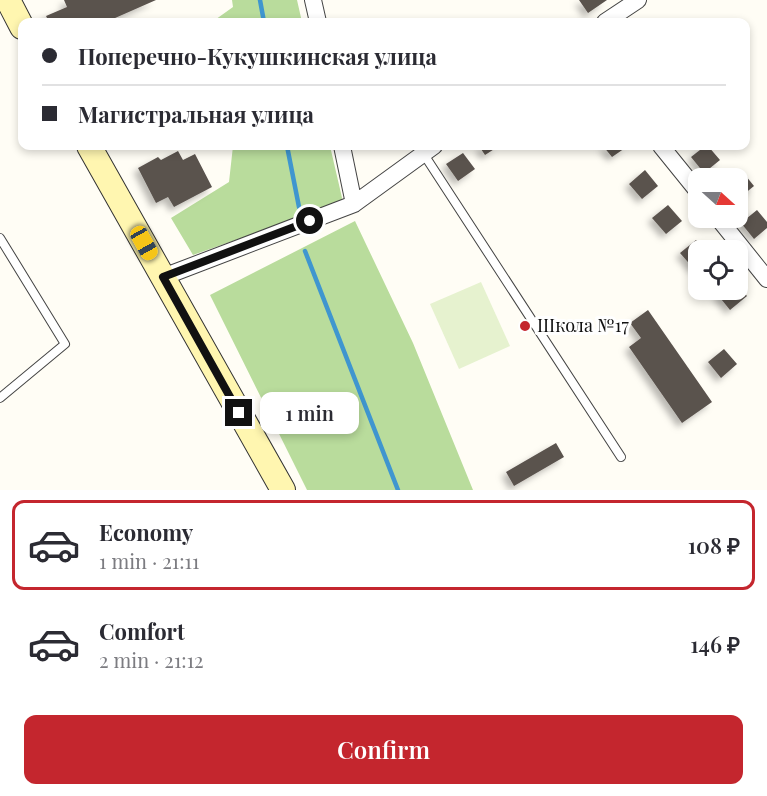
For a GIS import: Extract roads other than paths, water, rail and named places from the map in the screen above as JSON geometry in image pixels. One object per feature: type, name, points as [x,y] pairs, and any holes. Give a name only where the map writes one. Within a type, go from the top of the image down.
[{"type":"main road","points":[[8,0],[18,19]]},
{"type":"main road","points":[[92,150],[283,490]]},
{"type":"street","points":[[314,0],[317,18]]},
{"type":"street","points":[[611,18],[638,0]]},
{"type":"street","points":[[343,150],[354,204]]},
{"type":"street","points":[[163,277],[354,204],[428,150]]},
{"type":"street","points":[[664,150],[688,180]]},
{"type":"street","points":[[726,228],[767,279]]},
{"type":"lane","points":[[430,150],[621,457]]},
{"type":"lane","points":[[0,238],[65,344],[0,398]]},
{"type":"waterway","points":[[260,0],[263,18]]},
{"type":"waterway","points":[[288,150],[299,207]]},
{"type":"waterway","points":[[305,251],[398,490]]},
{"type":"place","name":"Школа №17","points":[[525,326]]}]
